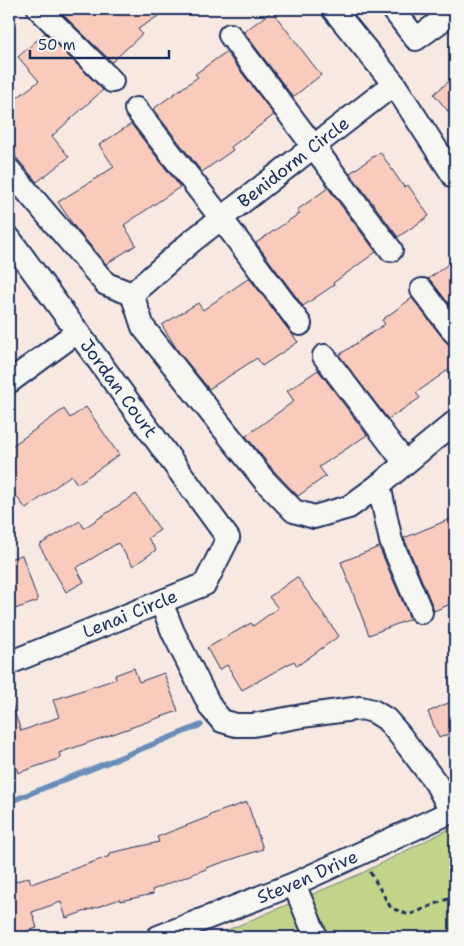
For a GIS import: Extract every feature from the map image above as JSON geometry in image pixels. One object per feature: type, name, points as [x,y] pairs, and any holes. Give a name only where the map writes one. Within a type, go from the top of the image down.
[{"type":"street","points":[[39,9],[112,81]]},
{"type":"street","points":[[333,9],[394,84],[455,178]]},
{"type":"street","points":[[394,9],[416,39],[455,11]]},
{"type":"street","points":[[230,35],[392,250]]},
{"type":"street","name":"Benidorm Circle","points":[[132,294],[192,241],[394,84]]},
{"type":"street","points":[[136,109],[222,218],[300,324]]},
{"type":"street","points":[[9,170],[106,284],[132,294],[143,327],[264,480],[294,511],[314,517],[348,507],[453,429]]},
{"type":"street","name":"Jordan Court","points":[[9,238],[228,540]]},
{"type":"street","points":[[422,290],[455,333]]},
{"type":"street","points":[[9,382],[77,332]]},
{"type":"street","points":[[324,356],[406,463]]},
{"type":"street","points":[[378,485],[390,541],[420,612]]},
{"type":"street","name":"Lenai Circle","points":[[9,663],[205,584],[228,540]]},
{"type":"street","points":[[161,602],[172,632],[211,708],[222,721],[236,725],[253,725],[361,708],[373,711],[386,719],[399,734],[436,783],[453,811]]},
{"type":"street","name":"Steven Drive","points":[[158,937],[294,884],[453,811]]},
{"type":"street","points":[[294,884],[316,937]]},
{"type":"path","points":[[359,854],[391,908],[409,915],[455,896]]},
{"type":"green space","points":[[455,826],[455,937],[211,937],[360,874]]},
{"type":"building","points":[[57,9],[169,9],[138,29],[142,34],[112,62]]},
{"type":"building","points":[[272,11],[321,75],[293,97],[244,32]]},
{"type":"building","points":[[45,33],[103,90],[52,136],[69,157],[37,182],[9,149],[9,104],[39,81],[18,57]]},
{"type":"building","points":[[226,52],[274,115],[231,147],[233,150],[202,172],[153,109],[198,77],[195,74]]},
{"type":"building","points":[[455,76],[455,120],[434,94]]},
{"type":"building","points":[[131,124],[180,187],[124,225],[136,245],[106,264],[74,226],[58,202],[114,167],[99,145]]},
{"type":"building","points":[[380,152],[404,187],[408,185],[429,216],[398,237],[350,173]]},
{"type":"building","points":[[328,188],[376,252],[333,283],[334,285],[303,306],[256,243],[300,213],[297,210]]},
{"type":"building","points":[[455,259],[455,312],[428,279]]},
{"type":"building","points":[[249,278],[298,342],[262,366],[257,358],[209,389],[178,351],[162,325],[198,303],[203,310]]},
{"type":"building","points":[[412,298],[445,341],[455,346],[455,365],[416,393],[420,398],[388,419],[339,355],[385,324],[382,320]]},
{"type":"building","points":[[318,370],[367,435],[319,467],[326,476],[298,496],[274,471],[246,436],[294,401],[287,391]]},
{"type":"building","points":[[86,407],[119,455],[77,484],[71,475],[26,509],[9,487],[9,448],[64,409],[70,418]]},
{"type":"building","points":[[136,494],[160,530],[148,538],[156,550],[133,566],[118,543],[76,568],[84,582],[66,592],[39,545],[80,521],[84,528]]},
{"type":"building","points":[[455,517],[455,602],[434,611],[404,538]]},
{"type":"building","points":[[379,547],[410,619],[369,635],[341,562]]},
{"type":"building","points":[[22,555],[38,601],[9,611],[9,559]]},
{"type":"building","points":[[297,577],[339,636],[297,666],[294,661],[242,690],[227,665],[219,670],[207,648],[251,623],[253,626],[278,608],[269,597]]},
{"type":"building","points":[[134,668],[139,682],[164,673],[178,711],[59,753],[61,758],[18,773],[9,748],[9,703],[11,702],[21,731],[59,717],[53,700],[116,679],[115,675]]},
{"type":"building","points":[[455,700],[455,731],[439,738],[428,712]]},
{"type":"building","points":[[247,802],[263,849],[206,868],[152,890],[153,894],[120,901],[120,899],[66,918],[61,902],[32,912],[37,928],[12,936],[9,927],[9,884],[29,877],[31,884],[110,856],[110,853],[159,842],[157,837]]},
{"type":"waterway","points":[[9,802],[201,725]]}]
